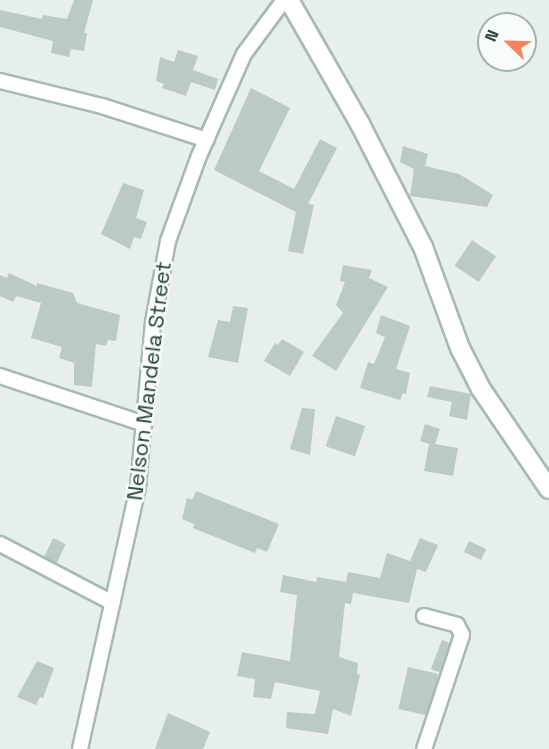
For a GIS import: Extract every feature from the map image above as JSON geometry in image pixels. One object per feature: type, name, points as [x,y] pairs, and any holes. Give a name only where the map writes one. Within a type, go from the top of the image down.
[{"type":"street","name":"Nelson Mandela Street","points":[[80,749],[138,487],[153,322],[168,240],[207,140],[252,38],[284,0]]},
{"type":"street","points":[[289,0],[360,124],[423,247],[460,348],[481,389],[549,489]]},
{"type":"street","points":[[0,81],[102,106],[207,140]]},
{"type":"street","points":[[0,376],[144,424]]},
{"type":"street","points":[[0,544],[113,603]]},
{"type":"street","points":[[424,616],[457,626],[462,635],[424,749]]},
{"type":"building","points":[[74,0],[93,0],[84,33],[87,33],[84,51],[71,49],[69,57],[51,53],[53,41],[0,27],[0,10],[42,19],[43,15],[67,19]]},
{"type":"building","points":[[178,50],[198,56],[193,70],[218,79],[215,90],[191,82],[186,96],[162,88],[164,84],[156,81],[160,57],[174,62]]},
{"type":"building","points":[[251,88],[290,108],[259,171],[294,189],[320,139],[337,148],[308,204],[314,205],[303,254],[288,251],[296,212],[214,170]]},
{"type":"building","points":[[403,146],[428,154],[425,166],[459,174],[493,195],[487,207],[410,196],[414,169],[400,162]]},
{"type":"building","points":[[123,183],[144,190],[136,218],[147,222],[141,239],[134,237],[130,249],[101,234]]},
{"type":"building","points":[[472,240],[496,256],[479,282],[455,266]]},
{"type":"building","points":[[343,265],[372,270],[369,278],[388,287],[336,371],[312,356],[343,313],[336,305],[345,282],[340,281]]},
{"type":"building","points":[[9,273],[37,286],[37,283],[73,293],[77,303],[120,315],[116,341],[108,340],[106,346],[96,344],[92,387],[74,385],[74,363],[59,358],[62,347],[31,338],[41,303],[16,296],[13,302],[0,296],[0,275],[7,278]]},
{"type":"building","points":[[233,306],[248,308],[238,363],[208,357],[218,320],[230,322]]},
{"type":"building","points":[[381,315],[410,326],[396,369],[410,373],[406,394],[403,393],[400,400],[360,388],[368,362],[374,364],[385,337],[376,333]]},
{"type":"building","points":[[282,339],[304,352],[290,376],[264,361],[275,343],[278,345]]},
{"type":"building","points":[[430,386],[471,394],[467,420],[449,416],[452,402],[427,397]]},
{"type":"building","points":[[302,408],[315,409],[310,455],[290,449]]},
{"type":"building","points":[[336,416],[365,426],[355,456],[326,446]]},
{"type":"building","points":[[425,424],[440,429],[435,444],[458,448],[453,476],[424,471],[429,444],[420,441]]},
{"type":"building","points":[[196,491],[279,524],[267,552],[257,548],[255,553],[193,528],[194,524],[182,519],[187,498],[192,500]]},
{"type":"building","points":[[53,538],[66,544],[57,563],[44,557]]},
{"type":"building","points":[[420,538],[438,545],[426,572],[417,569],[409,603],[353,593],[351,604],[345,603],[339,657],[358,663],[357,674],[360,675],[351,716],[333,709],[328,734],[286,728],[287,712],[315,714],[320,691],[275,682],[271,699],[253,697],[255,679],[237,676],[242,652],[290,661],[297,595],[280,592],[283,575],[316,582],[317,577],[346,582],[348,572],[380,578],[387,553],[410,561]]},
{"type":"building","points":[[469,541],[486,549],[481,560],[464,552]]},
{"type":"building","points":[[442,640],[450,643],[439,672],[431,669]]},
{"type":"building","points":[[37,661],[54,668],[43,698],[40,697],[36,705],[17,697]]},
{"type":"building","points":[[408,667],[438,674],[429,716],[398,709]]},
{"type":"building","points":[[168,713],[210,732],[203,749],[155,749]]}]
